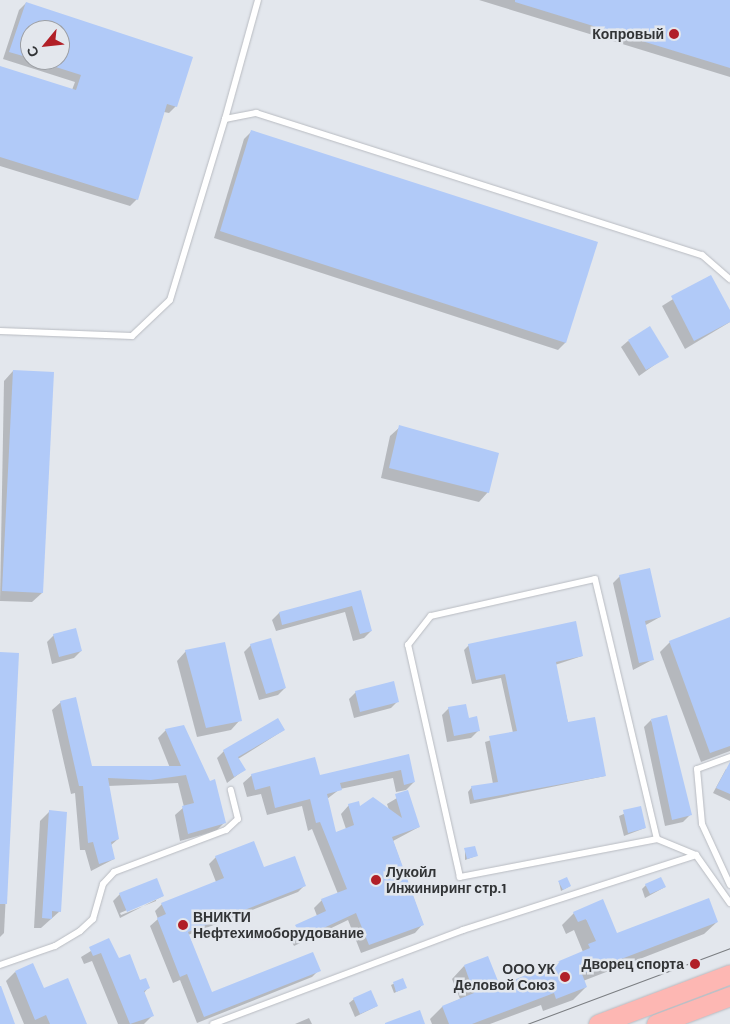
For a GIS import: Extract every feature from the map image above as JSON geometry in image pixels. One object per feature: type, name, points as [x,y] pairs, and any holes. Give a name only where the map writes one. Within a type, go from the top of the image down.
[{"type":"main road","points":[[598,1024],[730,974]]},
{"type":"main road","points":[[656,1024],[730,996]]},
{"type":"lane","points":[[0,331],[132,336],[170,300],[225,119],[258,0]]},
{"type":"lane","points":[[225,119],[256,114],[702,255],[730,279]]},
{"type":"lane","points":[[657,839],[595,579],[431,616],[408,645],[460,877],[657,839],[696,855],[730,904]]},
{"type":"lane","points":[[730,757],[697,769],[702,824],[730,885]]},
{"type":"lane","points":[[0,965],[55,946],[80,931],[94,919],[103,884],[114,872],[226,830],[238,818],[231,790]]},
{"type":"lane","points":[[213,1024],[463,930],[696,855]]},
{"type":"building","name":"Копровый","points":[[515,0],[730,0],[730,68],[515,2]]},
{"type":"building","points":[[26,2],[193,57],[177,107],[167,104],[138,200],[0,157],[0,66],[76,90],[81,75],[65,70],[70,70],[70,20],[20,20],[20,55],[9,52]]},
{"type":"building","points":[[251,130],[598,242],[566,343],[220,231]]},
{"type":"building","points":[[711,275],[730,310],[730,322],[694,341],[671,296]]},
{"type":"building","points":[[650,326],[669,357],[646,370],[628,340]]},
{"type":"building","points":[[13,370],[54,372],[43,593],[2,591]]},
{"type":"building","points":[[399,425],[499,453],[489,493],[389,468]]},
{"type":"building","points":[[650,568],[661,617],[645,621],[654,660],[639,663],[619,575]]},
{"type":"building","points":[[361,590],[372,631],[360,634],[352,606],[282,625],[279,612]]},
{"type":"building","points":[[730,617],[730,746],[710,753],[669,641]]},
{"type":"building","points":[[576,621],[583,656],[556,662],[568,722],[595,717],[606,776],[474,800],[471,786],[498,782],[489,736],[517,731],[505,674],[476,680],[468,644]]},
{"type":"building","points":[[76,628],[82,651],[59,657],[53,634]]},
{"type":"building","points":[[271,638],[286,688],[266,694],[250,644]]},
{"type":"building","points":[[225,642],[242,721],[206,728],[185,650]]},
{"type":"building","points":[[0,652],[19,653],[7,904],[0,904]]},
{"type":"building","points":[[394,681],[399,702],[360,712],[355,691]]},
{"type":"building","points":[[76,697],[92,766],[181,766],[165,729],[184,725],[210,781],[215,779],[226,823],[188,834],[182,806],[194,803],[186,775],[151,780],[108,778],[119,839],[111,842],[115,859],[99,864],[93,842],[88,843],[83,786],[79,786],[60,701]]},
{"type":"building","points":[[466,704],[469,718],[477,716],[480,731],[454,736],[448,707]]},
{"type":"building","points":[[667,715],[692,815],[672,820],[651,719]]},
{"type":"building","points":[[278,718],[285,730],[238,757],[246,770],[234,777],[223,750]]},
{"type":"building","points":[[409,754],[415,782],[404,785],[401,770],[340,783],[342,790],[327,794],[336,832],[354,825],[348,804],[359,801],[360,806],[373,797],[402,818],[395,794],[408,790],[420,827],[392,837],[424,925],[369,945],[356,913],[302,938],[295,925],[326,911],[321,899],[347,889],[320,822],[316,823],[310,799],[275,808],[270,786],[255,790],[251,774],[315,757],[320,775]]},
{"type":"building","points":[[730,762],[730,794],[716,788]]},
{"type":"building","points":[[641,806],[646,828],[628,833],[623,810]]},
{"type":"building","points":[[49,810],[67,812],[61,912],[52,911],[52,919],[42,918]]},
{"type":"building","name":"ВНИКТИ Нефтехимоборудование","points":[[254,841],[264,867],[295,856],[306,886],[188,932],[212,992],[313,952],[321,971],[204,1017],[187,974],[180,977],[157,918],[166,914],[161,903],[224,878],[215,856]]},
{"type":"building","points":[[475,846],[478,856],[467,859],[464,848]]},
{"type":"building","points":[[567,877],[571,886],[563,890],[558,881]]},
{"type":"building","points":[[661,877],[666,887],[650,894],[645,884]]},
{"type":"building","points":[[157,878],[164,896],[127,912],[119,893]]},
{"type":"building","points":[[709,898],[718,922],[582,974],[587,987],[556,999],[554,993],[472,1024],[449,1024],[442,1006],[474,993],[464,965],[488,956],[500,986],[590,948],[588,944],[596,941],[586,919],[578,922],[573,912],[603,899],[617,933]]},
{"type":"building","points":[[109,938],[119,958],[130,954],[140,980],[146,978],[150,988],[144,991],[154,1016],[130,1024],[101,953],[93,956],[89,947]]},
{"type":"building","points":[[33,963],[44,988],[68,978],[87,1024],[50,1024],[46,1015],[35,1020],[15,971]]},
{"type":"building","points":[[403,978],[407,988],[396,992],[393,982]]},
{"type":"building","points":[[1,986],[15,1024],[0,1024]]},
{"type":"building","points":[[371,990],[378,1006],[360,1014],[353,998]]},
{"type":"building","points":[[420,1010],[425,1024],[385,1024],[385,1023]]},
{"type":"tram line","points":[[527,1024],[730,948]]},
{"type":"place","name":"Копровый","points":[[674,34]]},
{"type":"place","name":"Лукойл Инжиниринг стр.1","points":[[376,880]]},
{"type":"place","name":"ВНИКТИ Нефтехимоборудование","points":[[183,925]]},
{"type":"place","name":"Дворец спорта","points":[[695,964]]},
{"type":"place","name":"ООО УК Деловой Союз","points":[[565,977]]}]
